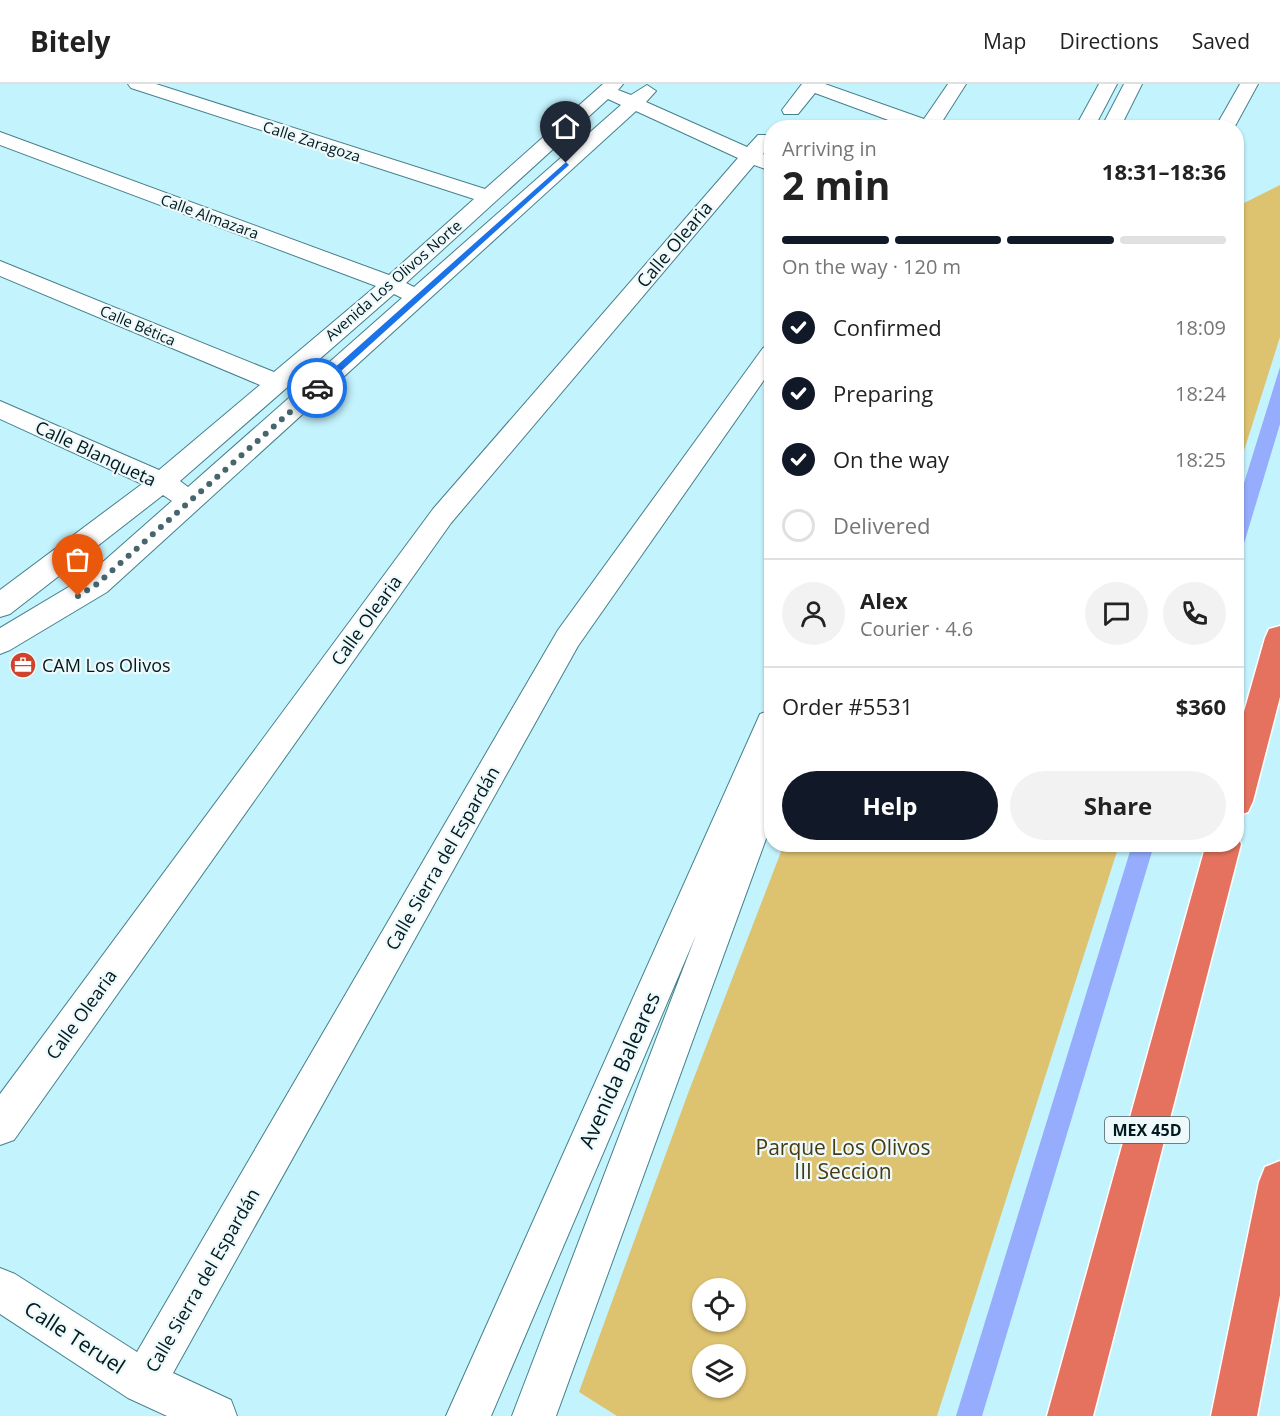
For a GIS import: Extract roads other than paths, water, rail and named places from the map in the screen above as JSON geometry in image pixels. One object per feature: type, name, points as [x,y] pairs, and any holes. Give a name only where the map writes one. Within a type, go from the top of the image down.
[{"type":"highway","points":[[1244,771],[1280,638]]},
{"type":"highway","name":"MEX 45D","points":[[1070,1416],[1222,852]]},
{"type":"highway","points":[[1234,1416],[1280,1182]]},
{"type":"street","name":"Calle Zaragoza","points":[[137,84],[488,197]]},
{"type":"street","points":[[933,120],[957,84]]},
{"type":"street","points":[[1088,120],[1108,84]]},
{"type":"street","points":[[1114,120],[1133,84]]},
{"type":"street","points":[[1229,120],[1249,84]]},
{"type":"street","points":[[791,110],[812,85],[909,120]]},
{"type":"street","name":"Avenida Los Olivos Norte","points":[[4,600],[162,482],[392,284],[488,197],[603,86]]},
{"type":"street","points":[[603,86],[636,93],[711,118]]},
{"type":"street","name":"Avenida Los Olivos Norte","points":[[0,642],[97,584],[418,298],[636,93]]},
{"type":"street","points":[[636,93],[760,147]]},
{"type":"street","name":"Calle Almazara","points":[[0,138],[392,284],[418,298]]},
{"type":"street","name":"Calle Olearia","points":[[0,1126],[442,516],[760,147]]},
{"type":"street","name":"Calle Bética","points":[[0,268],[276,382]]},
{"type":"street","name":"Calle Sierra del Espardán","points":[[144,1382],[568,638],[764,363]]},
{"type":"street","name":"Calle Blanqueta","points":[[0,409],[162,482],[190,501]]},
{"type":"street","name":"Avenida Baleares","points":[[468,1416],[764,739]]},
{"type":"street","name":"Avenida Baleares","points":[[534,1416],[764,800]]},
{"type":"street","name":"Calle Teruel","points":[[0,1289],[144,1382],[215,1416]]},
{"type":"water","points":[[1280,367],[1280,424],[1244,543],[1244,483]]},
{"type":"water","points":[[1130,852],[1152,852],[982,1416],[956,1416]]},
{"type":"place","name":"CAM Los Olivos","points":[[23,665]]},
{"type":"park label","name":"Parque Los Olivos III Seccion","points":[[843,1159]]}]
